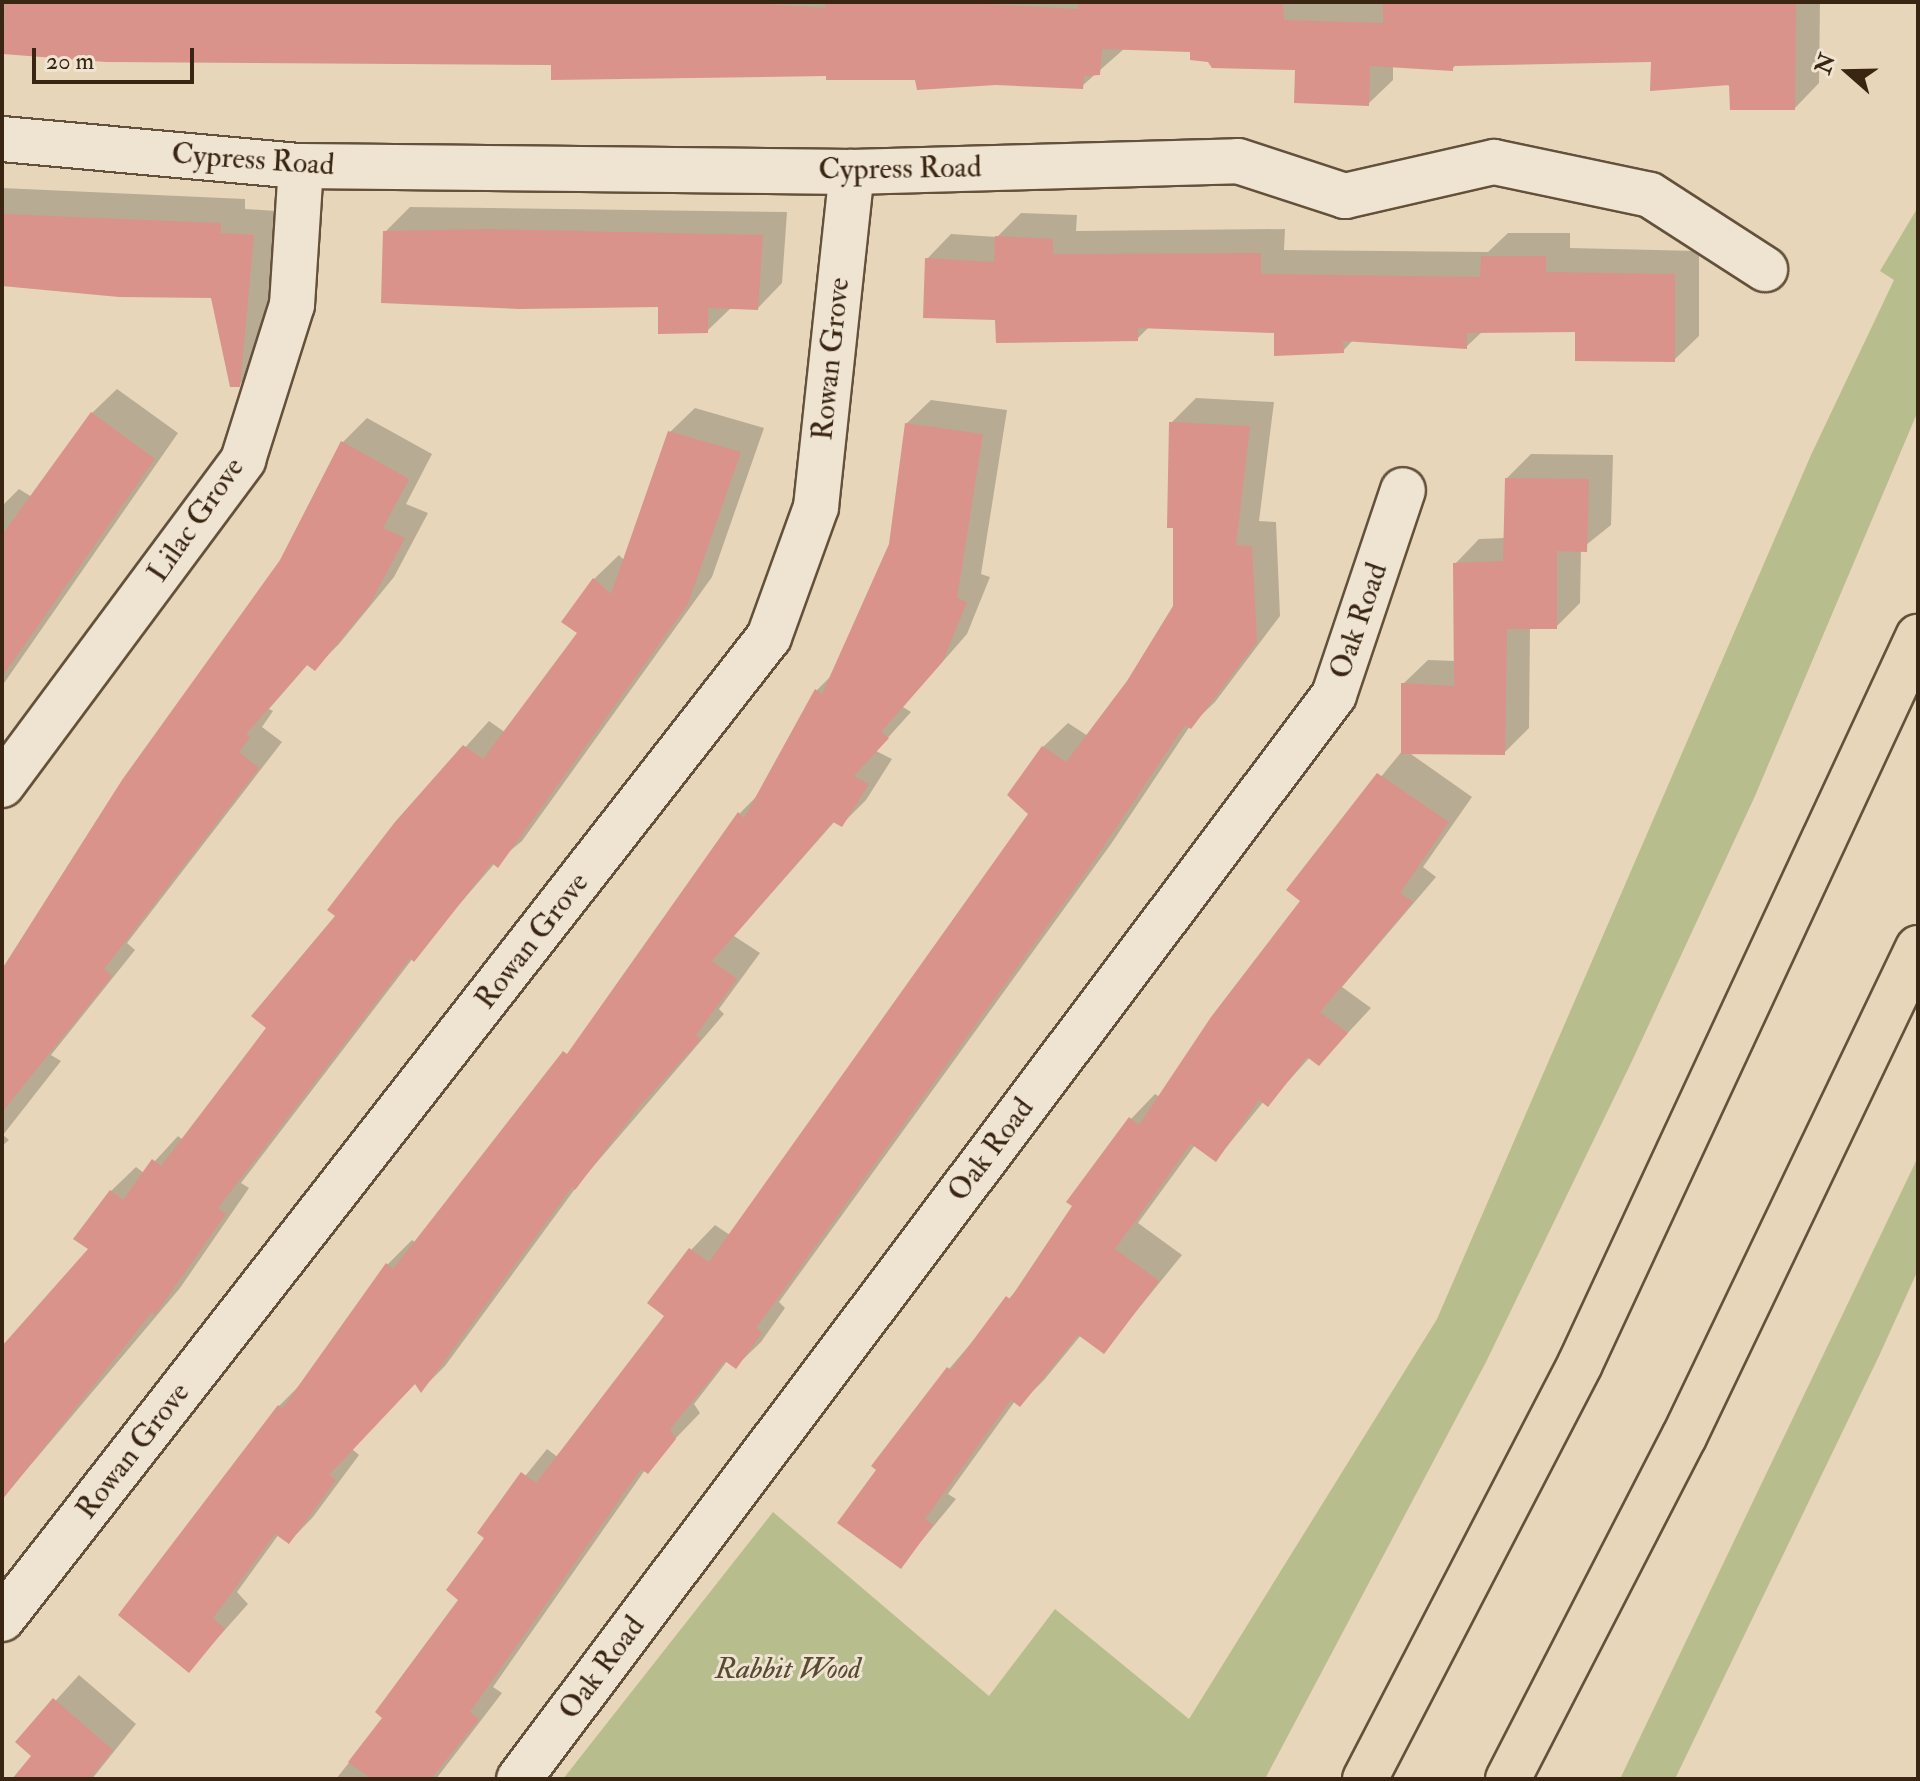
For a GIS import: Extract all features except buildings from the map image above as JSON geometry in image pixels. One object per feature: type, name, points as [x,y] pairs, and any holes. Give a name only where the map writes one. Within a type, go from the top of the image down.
[{"type":"highway","points":[[1365,1779],[1580,1364],[1918,637]]},
{"type":"highway","points":[[1508,1779],[1684,1437],[1918,948]]},
{"type":"street","name":"Cypress Road","points":[[2,139],[301,166],[852,172],[1238,161],[1345,196],[1494,162],[1650,195],[1765,269]]},
{"type":"street","name":"Lilac Grove","points":[[2,785],[243,460],[292,305],[301,166]]},
{"type":"street","name":"Rowan Grove","points":[[2,1619],[769,637],[816,507],[852,172]]},
{"type":"street","name":"Oak Road","points":[[519,1779],[1334,695],[1403,490]]},
{"type":"green space","name":"Rabbit Wood","points":[[1918,207],[1918,411],[1755,796],[1632,1061],[1486,1362],[1265,1779],[563,1779],[773,1512],[989,1696],[1055,1609],[1189,1719],[1437,1319],[1811,455],[1894,280],[1880,271]]},
{"type":"green space","points":[[1918,1157],[1918,1270],[1879,1356],[1675,1779],[1620,1779]]}]
